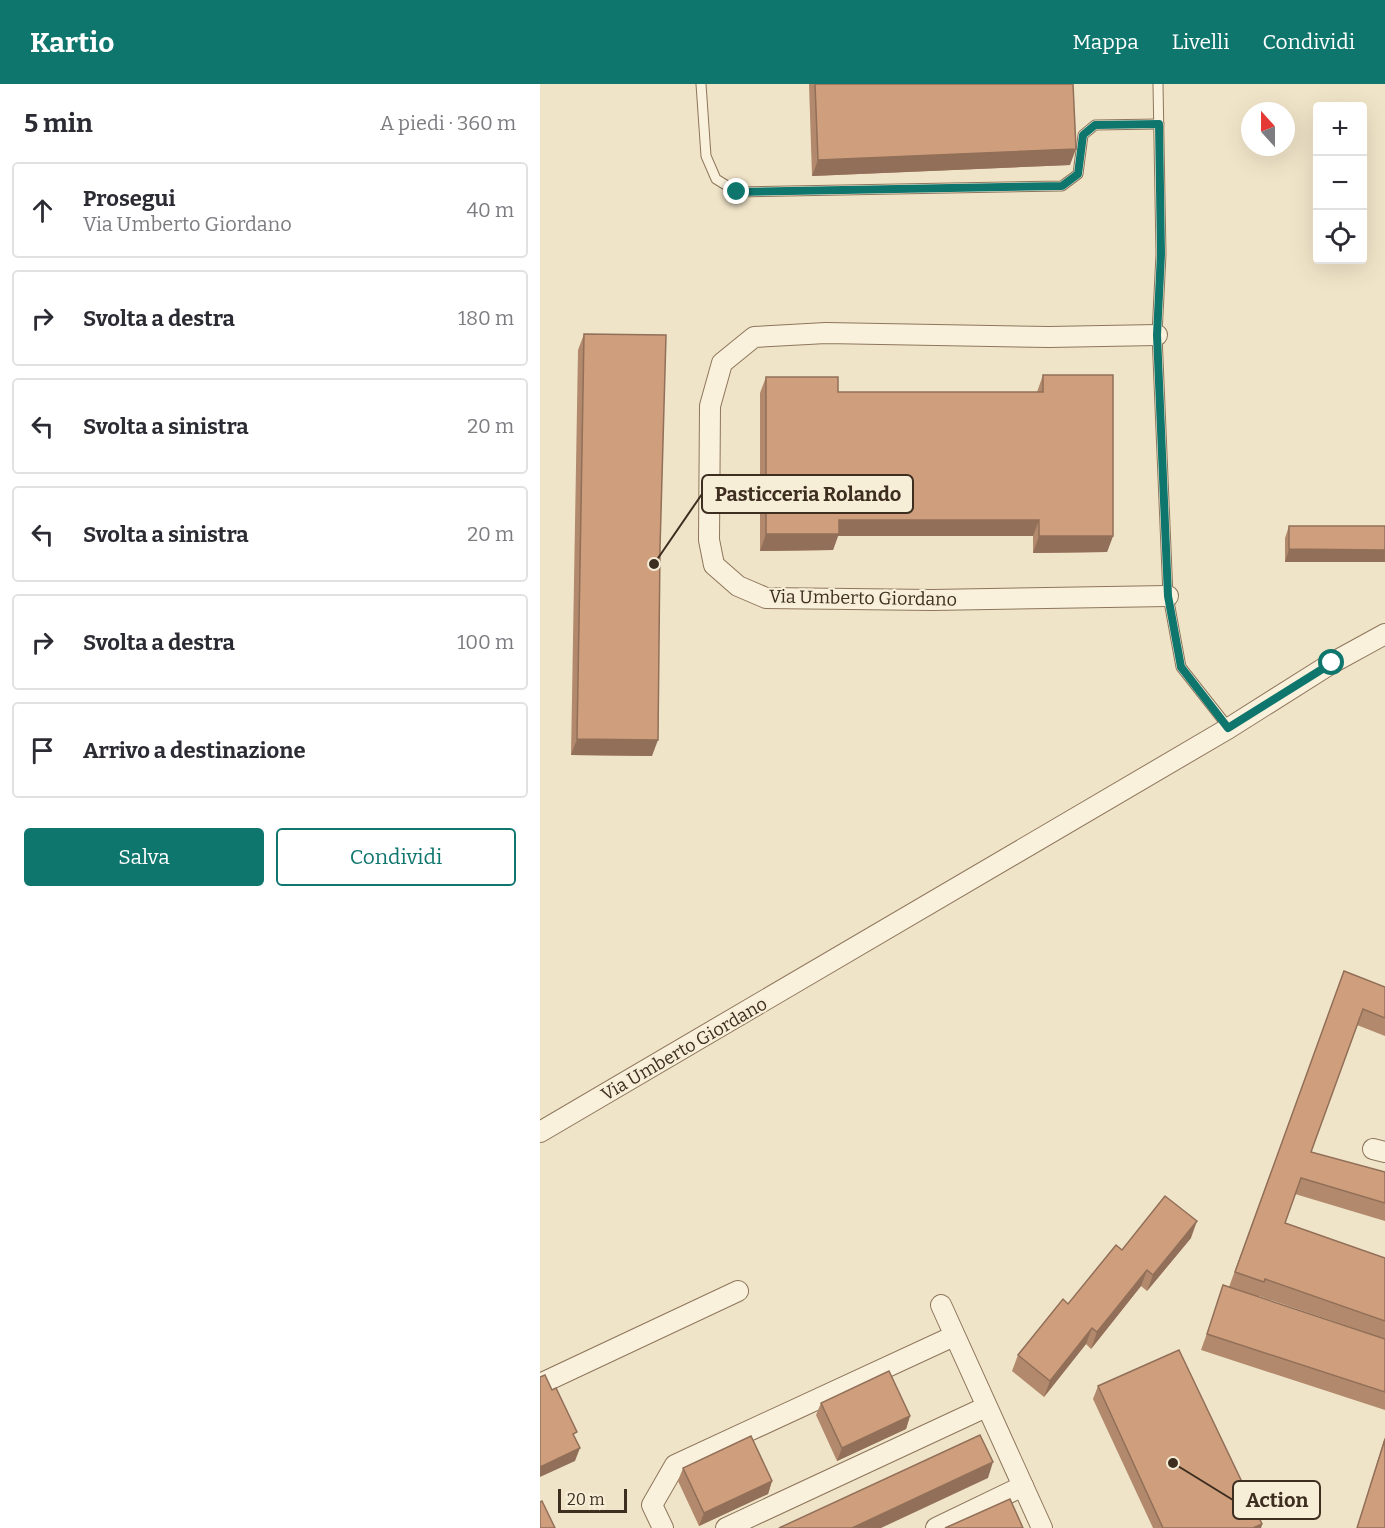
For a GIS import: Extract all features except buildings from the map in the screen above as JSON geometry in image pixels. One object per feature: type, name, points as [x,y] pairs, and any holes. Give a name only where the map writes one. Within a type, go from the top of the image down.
[{"type":"street","name":"Via Umberto Giordano","points":[[1157,335],[1049,337],[826,333],[754,337],[722,363],[710,406],[709,540],[714,565],[738,586],[766,598],[932,600],[1168,596]]},
{"type":"street","name":"Via Umberto Giordano","points":[[540,1132],[1228,728],[1332,663],[1385,634]]},
{"type":"street","points":[[540,1384],[738,1291]]},
{"type":"street","points":[[941,1305],[1042,1528]]},
{"type":"street","points":[[663,1528],[652,1505],[675,1464],[954,1336]]},
{"type":"street","points":[[726,1528],[986,1407]]},
{"type":"street","points":[[936,1528],[1023,1486]]},
{"type":"lane","points":[[701,84],[706,156],[716,179],[737,192],[1062,186],[1078,174],[1083,135],[1095,125],[1159,124]]},
{"type":"lane","points":[[1158,84],[1161,254],[1157,335],[1168,596],[1181,667],[1228,728]]},
{"type":"place","name":"Pasticceria Rolando","points":[[654,564]]},
{"type":"place","name":"Action","points":[[1173,1463]]},
{"type":"route","points":[[737,192],[1062,186],[1078,174],[1083,135],[1095,125],[1159,124],[1161,254],[1157,335],[1168,596],[1181,667],[1228,728],[1332,663]]}]
